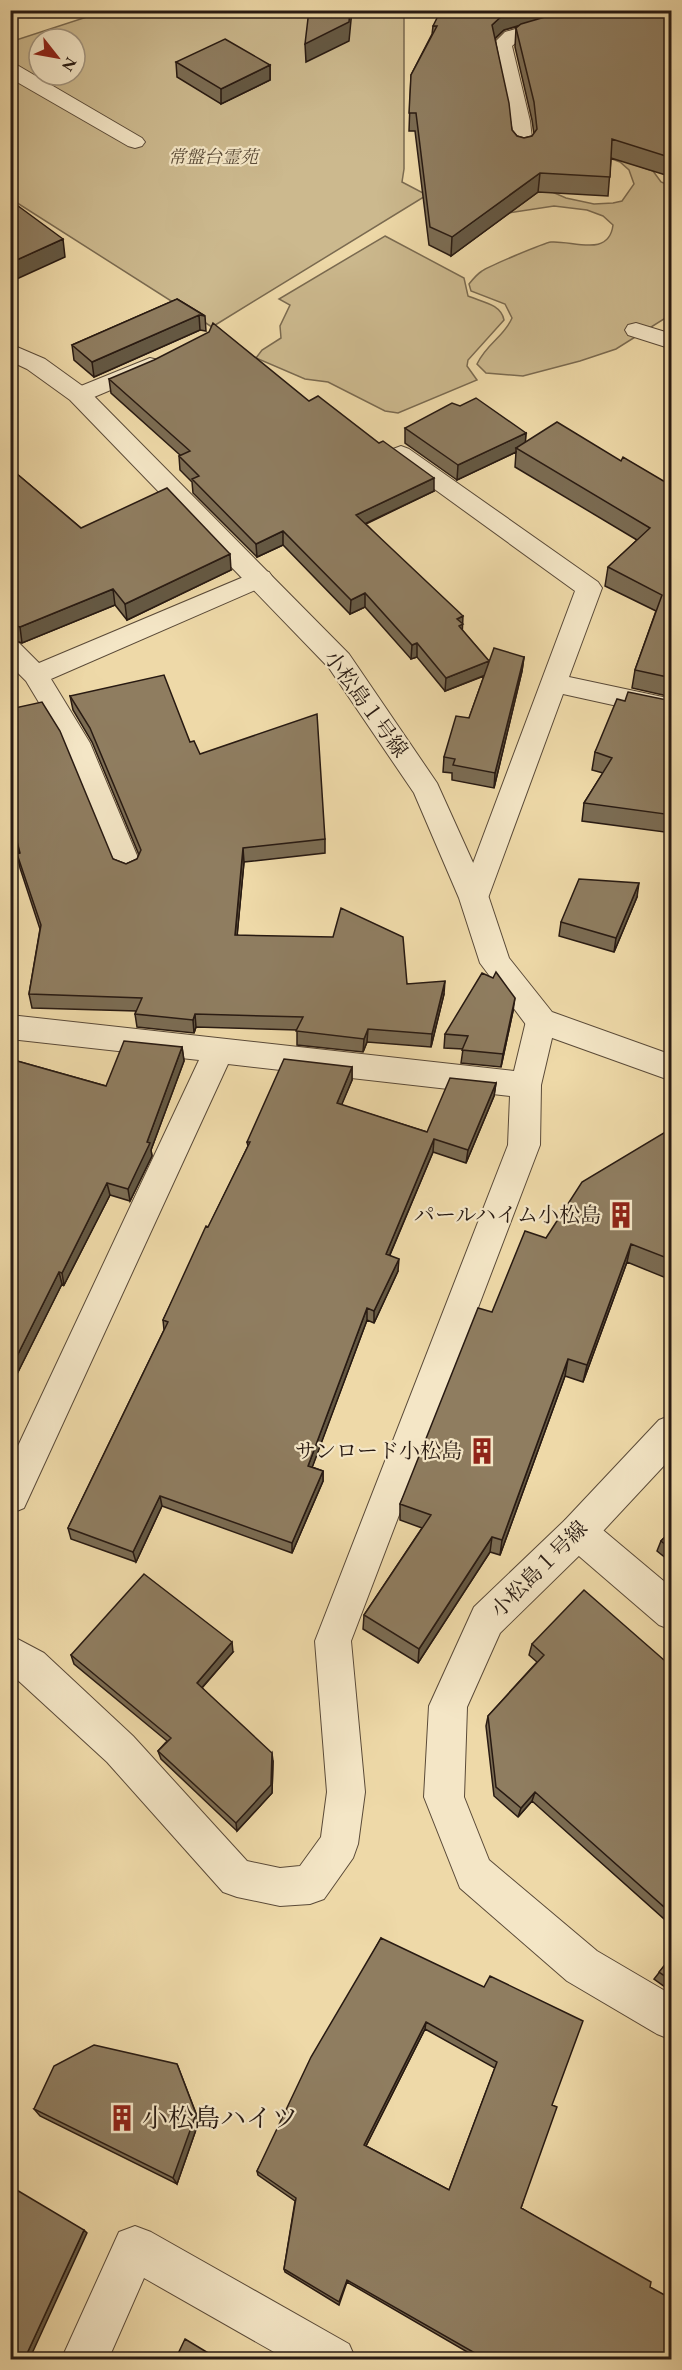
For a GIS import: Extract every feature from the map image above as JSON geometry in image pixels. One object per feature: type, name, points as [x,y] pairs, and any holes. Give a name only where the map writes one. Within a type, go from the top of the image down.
[{"type":"street","name":"小松島１号線","points":[[10,351],[36,364],[79,395],[339,661],[421,780],[474,898],[495,963],[541,1021]]},
{"type":"street","points":[[541,1021],[672,1068]]},
{"type":"street","name":"小松島１号線","points":[[672,1431],[578,1532],[488,1620],[448,1706],[444,1797],[474,1874],[582,1966],[672,2019]]},
{"type":"street","points":[[578,1532],[672,1612]]},
{"type":"street","points":[[84,2360],[135,2248],[333,2360]]},
{"type":"lane","points":[[523,148],[520,121],[502,45],[512,36],[604,10]]},
{"type":"lane","points":[[10,69],[135,142]]},
{"type":"lane","points":[[636,330],[672,342]]},
{"type":"lane","points":[[79,395],[174,353]]},
{"type":"lane","points":[[383,441],[589,588],[474,898]]},
{"type":"lane","points":[[35,675],[260,578]]},
{"type":"lane","points":[[10,649],[35,675],[77,743],[127,865]]},
{"type":"lane","points":[[555,683],[672,709]]},
{"type":"lane","points":[[10,1652],[31,1666],[120,1749],[237,1878],[280,1887],[310,1885],[339,1844],[346,1792],[333,1641],[524,1145],[526,1085],[541,1021]]},
{"type":"lane","points":[[10,1027],[526,1085]]},
{"type":"lane","points":[[12,1497],[219,1050]]},
{"type":"green space","name":"常盤台霊苑","points":[[105,11],[404,11],[404,169],[402,182],[427,195],[212,327],[11,199],[10,42],[27,36],[27,87],[87,87],[87,27],[56,27]]},
{"type":"green space","points":[[560,139],[653,171],[661,182],[671,186],[671,306],[664,319],[616,349],[523,376],[486,373],[477,364],[509,325],[512,318],[505,304],[471,291],[469,284],[474,278],[495,264],[551,242],[588,245],[605,241],[613,225],[603,216],[587,210],[554,206],[508,213],[452,195],[550,191],[566,198],[594,204],[622,201],[634,184],[629,170],[620,162]]},
{"type":"green space","points":[[385,236],[464,278],[468,296],[499,310],[504,320],[468,360],[467,366],[477,380],[398,413],[385,411],[328,382],[305,379],[256,358],[262,350],[281,338],[280,326],[290,305],[279,299]]},
{"type":"building","points":[[309,10],[350,10],[349,22],[305,44]]},
{"type":"building","points":[[441,10],[509,10],[492,25],[509,103],[512,130],[517,136],[524,138],[532,136],[537,129],[534,102],[516,28],[521,24],[569,10],[672,11],[672,158],[612,139],[610,177],[540,173],[452,237],[430,227],[416,113],[409,113],[411,75],[437,26],[433,26]]},
{"type":"building","points":[[225,39],[270,65],[221,89],[176,62]]},
{"type":"building","points":[[10,200],[63,239],[10,263]]},
{"type":"building","points":[[177,299],[205,316],[199,315],[92,362],[72,345]]},
{"type":"building","points":[[213,323],[309,401],[318,396],[379,443],[383,441],[434,478],[356,515],[463,616],[457,619],[463,624],[459,626],[489,661],[446,678],[417,643],[412,645],[365,593],[351,600],[283,531],[256,544],[192,479],[199,476],[179,456],[190,451],[109,379],[154,360],[209,332]]},
{"type":"building","points":[[476,398],[526,433],[458,465],[405,428],[452,403],[460,406]]},
{"type":"building","points":[[557,422],[621,461],[623,457],[672,486],[672,678],[635,670],[662,595],[608,567],[650,528],[516,448]]},
{"type":"building","points":[[10,468],[81,528],[167,488],[230,554],[125,604],[113,589],[20,627],[10,624]]},
{"type":"building","points":[[494,648],[524,657],[495,773],[453,765],[455,759],[444,757],[456,716],[469,718]]},
{"type":"building","points":[[164,675],[190,742],[194,741],[200,754],[317,714],[325,839],[243,848],[235,935],[333,937],[341,908],[403,937],[407,984],[445,981],[432,1034],[368,1029],[364,1039],[296,1031],[303,1017],[195,1014],[193,1020],[135,1014],[142,998],[29,994],[41,925],[17,854],[20,853],[10,814],[10,709],[42,702],[60,731],[113,859],[126,864],[137,859],[141,850],[90,728],[70,696]]},
{"type":"building","points":[[628,692],[672,701],[672,815],[584,803],[612,758],[595,752],[617,699],[625,701]]},
{"type":"building","points":[[579,879],[639,883],[616,938],[561,922]]},
{"type":"building","points":[[496,972],[515,998],[503,1054],[462,1050],[468,1036],[445,1034],[482,973],[493,978]]},
{"type":"building","points":[[124,1041],[182,1047],[147,1142],[150,1143],[128,1189],[107,1183],[10,1370],[10,1059],[106,1086]]},
{"type":"building","points":[[284,1059],[352,1067],[337,1103],[427,1132],[450,1078],[496,1083],[468,1150],[434,1139],[386,1254],[399,1259],[374,1311],[367,1308],[308,1466],[323,1471],[292,1543],[160,1496],[133,1552],[68,1528],[168,1322],[163,1320],[206,1226],[208,1227],[250,1142],[247,1142]]},
{"type":"building","points":[[672,1128],[672,1260],[631,1244],[587,1365],[568,1359],[502,1540],[492,1537],[419,1649],[364,1615],[431,1515],[400,1504],[478,1308],[492,1312],[525,1231],[546,1238],[582,1182]]},
{"type":"building","points":[[672,1530],[672,1550],[661,1541]]},
{"type":"building","points":[[144,1574],[232,1642],[197,1683],[272,1753],[271,1785],[236,1823],[158,1751],[171,1738],[71,1655]]},
{"type":"building","points":[[584,1590],[672,1667],[672,1914],[535,1792],[521,1808],[496,1787],[488,1716],[544,1655],[532,1644]]},
{"type":"building","points":[[381,1938],[484,1987],[490,1976],[583,2021],[552,2105],[557,2107],[521,2208],[651,2282],[650,2287],[672,2299],[672,2360],[487,2360],[347,2280],[339,2302],[284,2269],[296,2198],[257,2171],[311,2057]],"holes":[[[426,2022],[497,2062],[449,2190],[364,2145]]]},
{"type":"building","points":[[672,1956],[672,1981],[659,1972]]},
{"type":"building","name":"小松島ハイツ","points":[[94,2045],[177,2064],[196,2114],[173,2178],[34,2109],[54,2066]]},
{"type":"building","points":[[10,2186],[84,2230],[24,2360],[10,2360]]},
{"type":"building","points":[[185,2339],[220,2360],[175,2360]]},
{"type":"place","name":"パールハイム小松島","points":[[621,1215]]},
{"type":"place","name":"サンロード小松島","points":[[482,1451]]},
{"type":"place","name":"小松島ハイツ","points":[[122,2118]]}]
